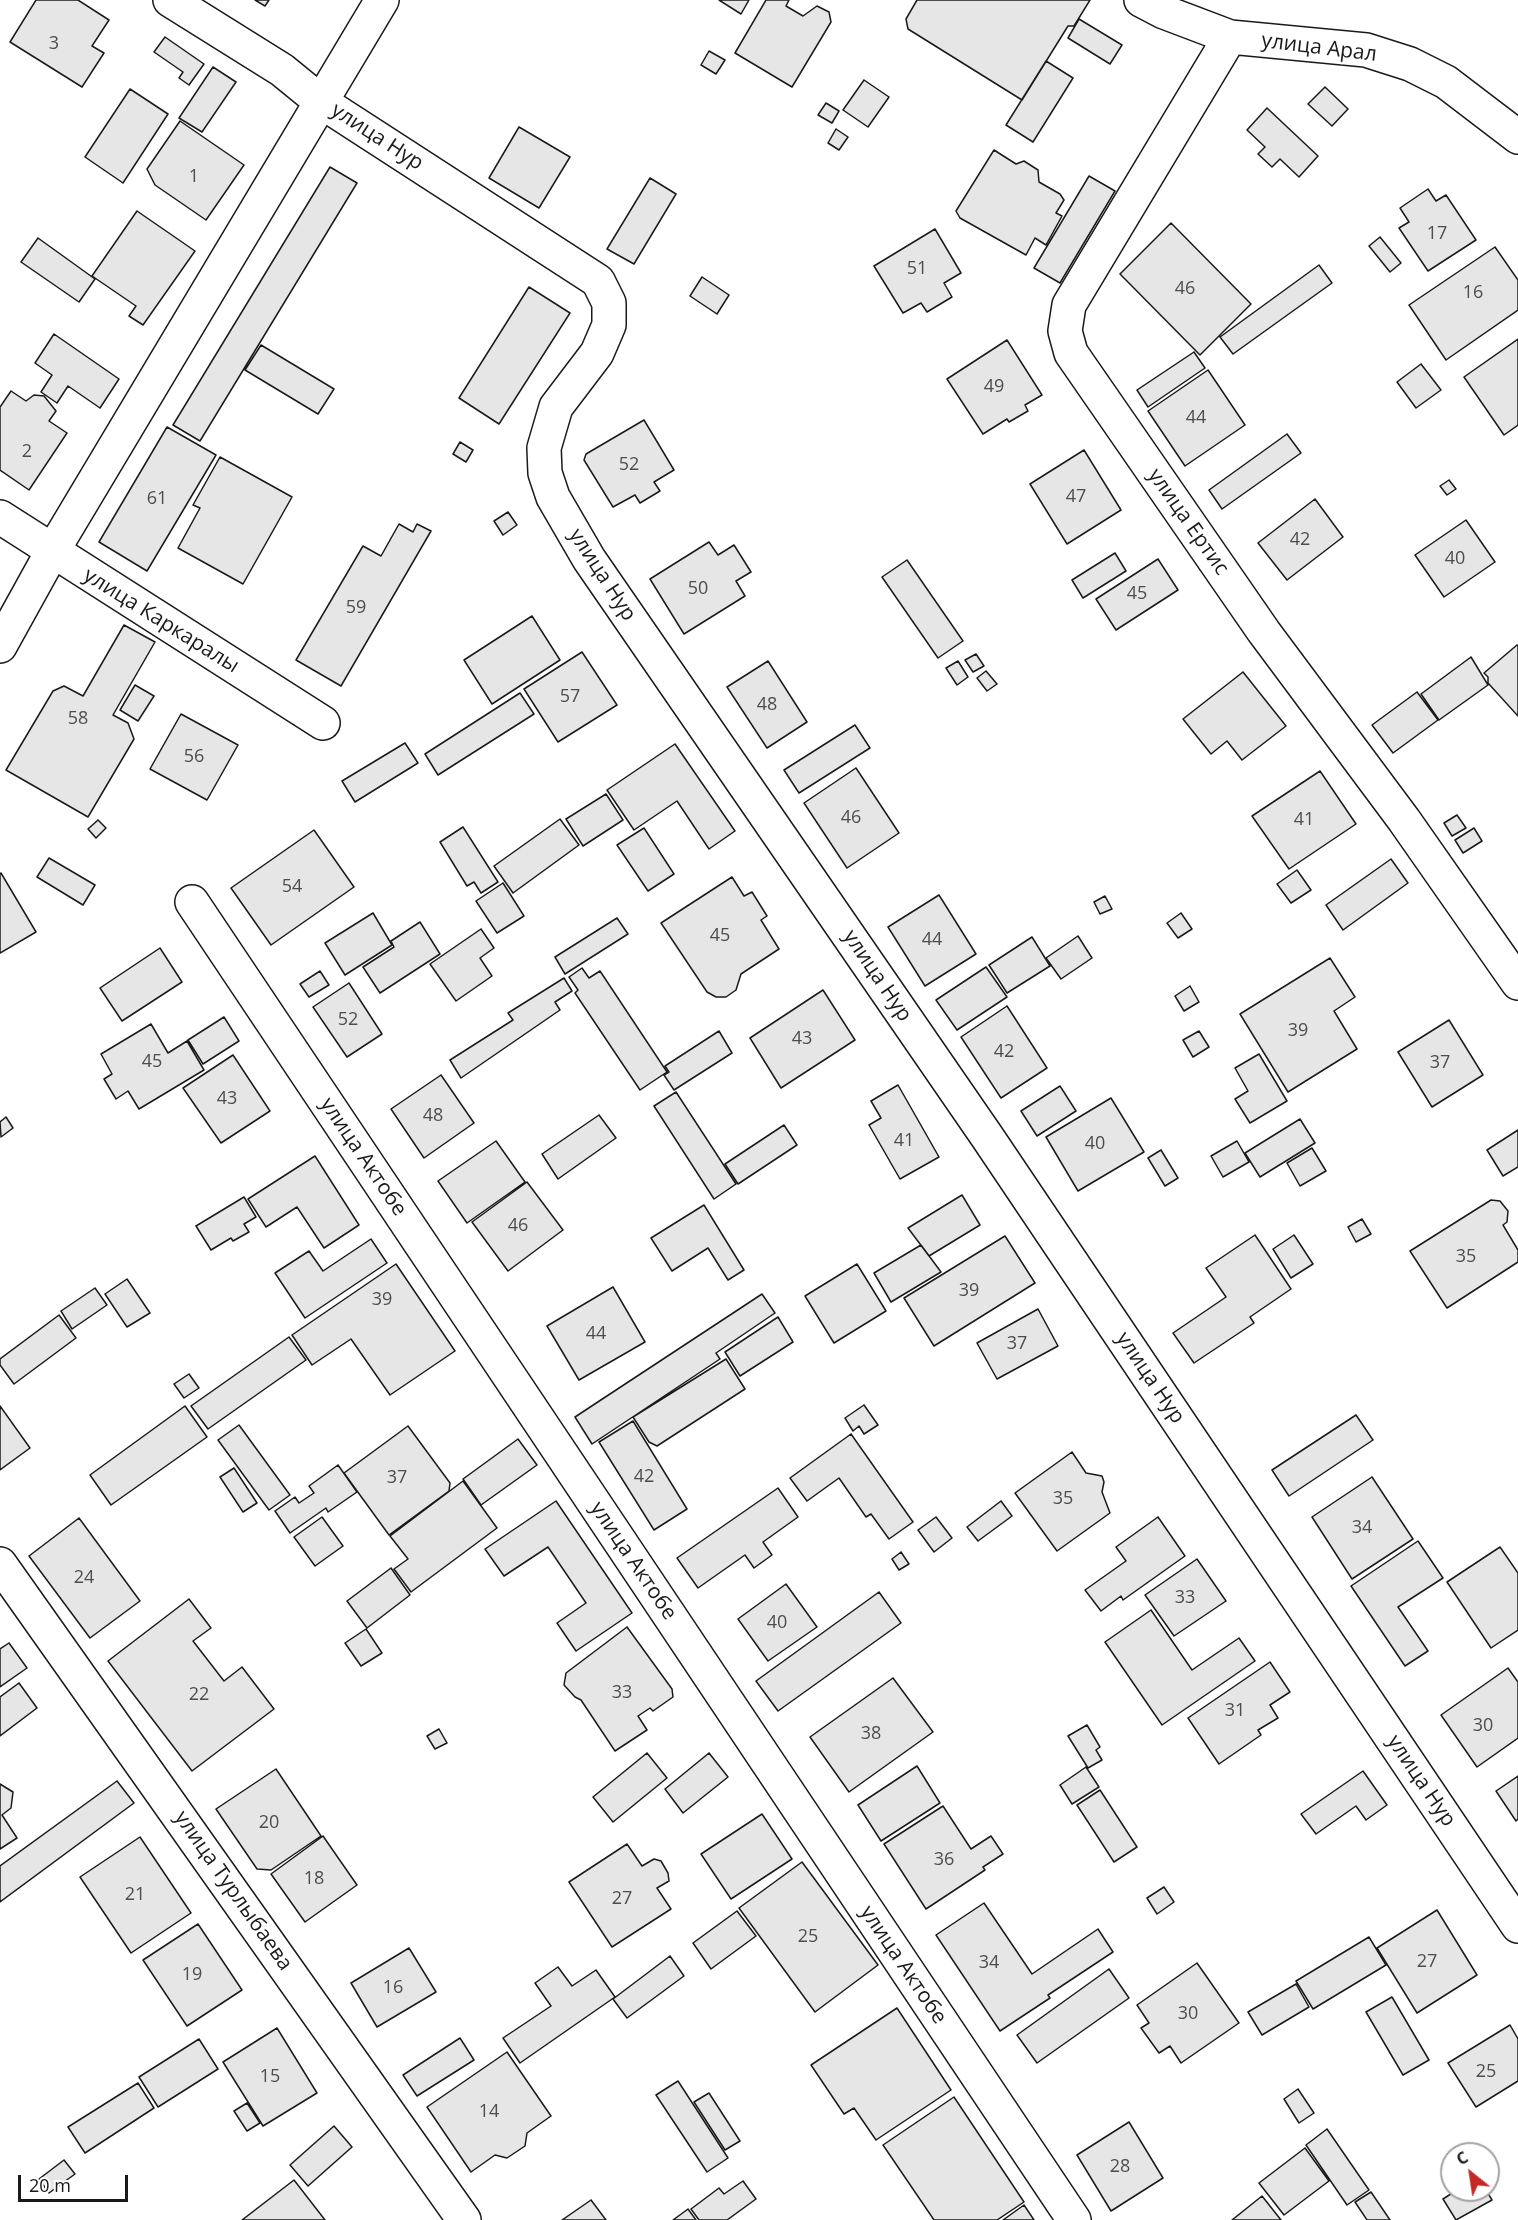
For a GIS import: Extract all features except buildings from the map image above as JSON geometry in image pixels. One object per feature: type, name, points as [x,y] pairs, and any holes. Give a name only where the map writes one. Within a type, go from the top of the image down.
[{"type":"street","name":"улица Нур","points":[[170,0],[282,70],[320,101],[598,281],[609,303],[609,324],[597,353],[556,407],[544,448],[544,473],[553,498],[589,559],[988,1138],[1518,1926]]},
{"type":"street","points":[[0,646],[52,552],[382,0]]},
{"type":"street","name":"улица Арал","points":[[1141,0],[1164,12],[1230,37],[1366,50],[1410,64],[1446,82],[1518,137]]},
{"type":"street","name":"улица Ертис","points":[[1230,37],[1069,304],[1065,331],[1071,353],[1264,632],[1404,820],[1518,983]]},
{"type":"street","name":"улица Каркаралы","points":[[0,517],[323,723]]},
{"type":"street","name":"улица Актобе","points":[[192,902],[1074,2220]]},
{"type":"street","name":"улица Турлыбаева","points":[[0,1564],[464,2220]]}]
